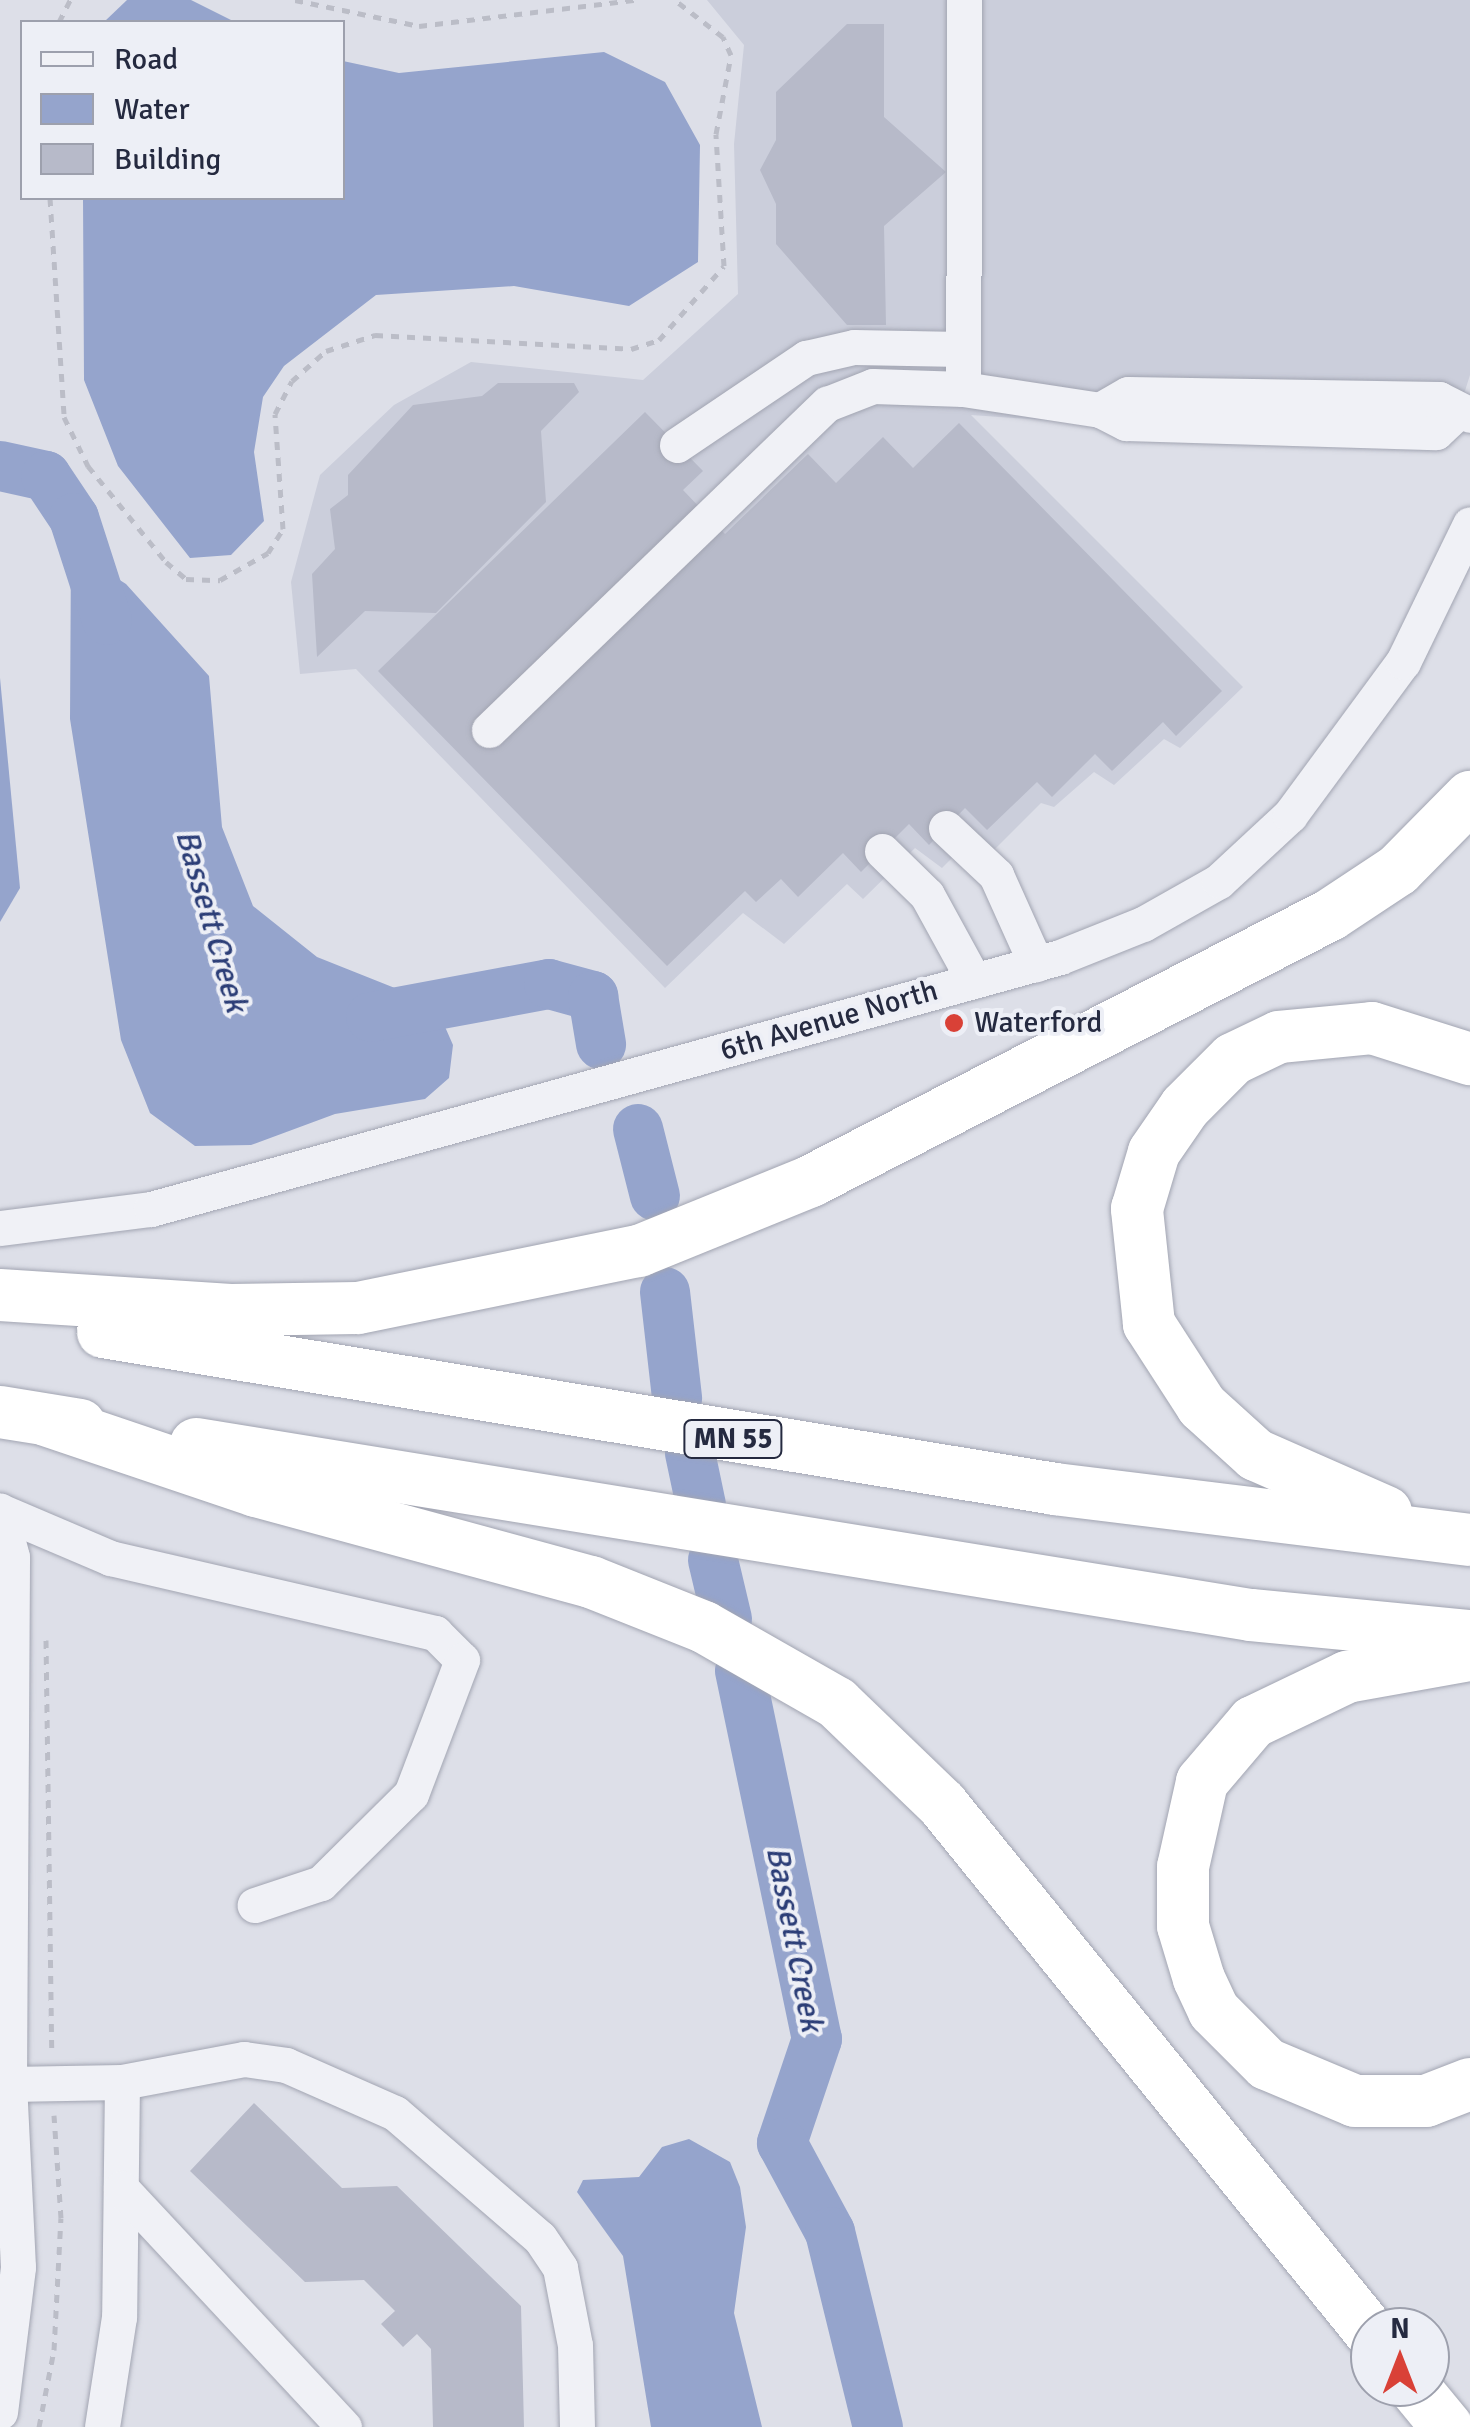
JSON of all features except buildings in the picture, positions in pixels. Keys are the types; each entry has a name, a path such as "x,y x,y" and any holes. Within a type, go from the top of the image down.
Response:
{"highway":[{"path":"0,1295 231,1310 358,1308 639,1252 812,1181 1330,915 1398,870 1470,797"},
{"path":"1470,1060 1372,1028 1299,1031 1243,1054 1200,1090 1154,1152 1134,1248 1148,1324 1219,1424 1313,1485 1470,1532"},
{"name":"MN 55","path":"0,1316 1036,1486 1470,1540"},
{"path":"23,1416 1251,1615 1470,1636"},
{"path":"23,1416 256,1491 591,1582 704,1627 837,1703 942,1804 1350,2307"},
{"path":"1470,1655 1330,1683 1231,1740 1194,1802 1182,1926 1214,2011 1296,2081 1324,2095 1395,2104 1470,2084"},
{"path":"1430,2407 1447,2427"}],"street":[{"path":"964,0 964,389"},
{"path":"678,445 806,358 854,347 962,349"},
{"path":"489,730 827,404 873,386 964,389 1100,410 1126,424 1436,432 1463,414"},
{"name":"6th Avenue North","path":"0,1228 151,1209 1036,964 1143,924 1218,881 1290,815 1403,662 1470,524"},
{"path":"946,828 996,875 1036,964"},
{"path":"882,851 927,895 974,981"},
{"path":"0,1511 110,1558 435,1633 462,1660 410,1794 322,1883 255,1905"},
{"path":"0,1511 12,1557 9,2084 5,2150 18,2267 0,2412"},
{"path":"9,2084 122,2082 244,2058 286,2064 395,2113 540,2238 560,2268 575,2345 576,2427"},
{"path":"102,2427 119,2318 122,2082"},
{"path":"121,2188 344,2427"}],"path":[{"path":"295,0 374,20 458,26 635,0"},
{"path":"50,200 64,418 88,466 166,562 186,579 220,580 268,553 283,529 275,414 292,381 326,351 375,335 631,348 659,340 724,266 716,134 730,55 723,37 675,0"},
{"path":"39,2427 54,2350 61,2218 52,2083 45,1628"}],"shaded area":[{"path":"707,0 1470,0 1470,375 1447,448 971,415 1243,687 1180,748 1164,739 1114,785 1094,772 1054,807 1041,803 994,850 975,835 942,868 915,848 863,899 847,884 784,944 743,913 665,988 356,669 300,674 291,582 320,475 394,405 471,362 643,380 738,294 734,144 744,45"}],"water":[{"path":"127,0 191,0 231,20 106,20"},
{"path":"604,52 665,82 700,145 698,262 629,306 514,286 376,295 284,366 263,397 254,452 264,521 231,555 190,558 118,466 84,380 83,200 345,200 345,61 399,73"},
{"path":"71,549 126,584 209,676 222,827 253,906 317,957 435,1004 453,1045 449,1078 425,1099 335,1114 251,1145 195,1146 150,1113 121,1040 70,719"},
{"path":"0,678 20,888 0,922"},
{"path":"689,2139 730,2162 740,2187 746,2227 734,2313 762,2427 651,2427 623,2256 577,2192 583,2180 639,2177 662,2147"}],"waterway":[{"name":"Bassett Creek","path":"0,466 46,476 74,518 107,620"},
{"path":"371,1017 549,984 593,996 601,1044"},
{"name":"Bassett Creek","path":"638,1129 655,1196"},
{"name":"Bassett Creek","path":"665,1292 677,1398"},
{"name":"Bassett Creek","path":"690,1453 701,1505"},
{"name":"Bassett Creek","path":"713,1560 727,1619"},
{"name":"Bassett Creek","path":"740,1671 817,2039 782,2143 830,2232 878,2427"}],"place":[{"name":"Waterford","path":"954,1023"}]}
